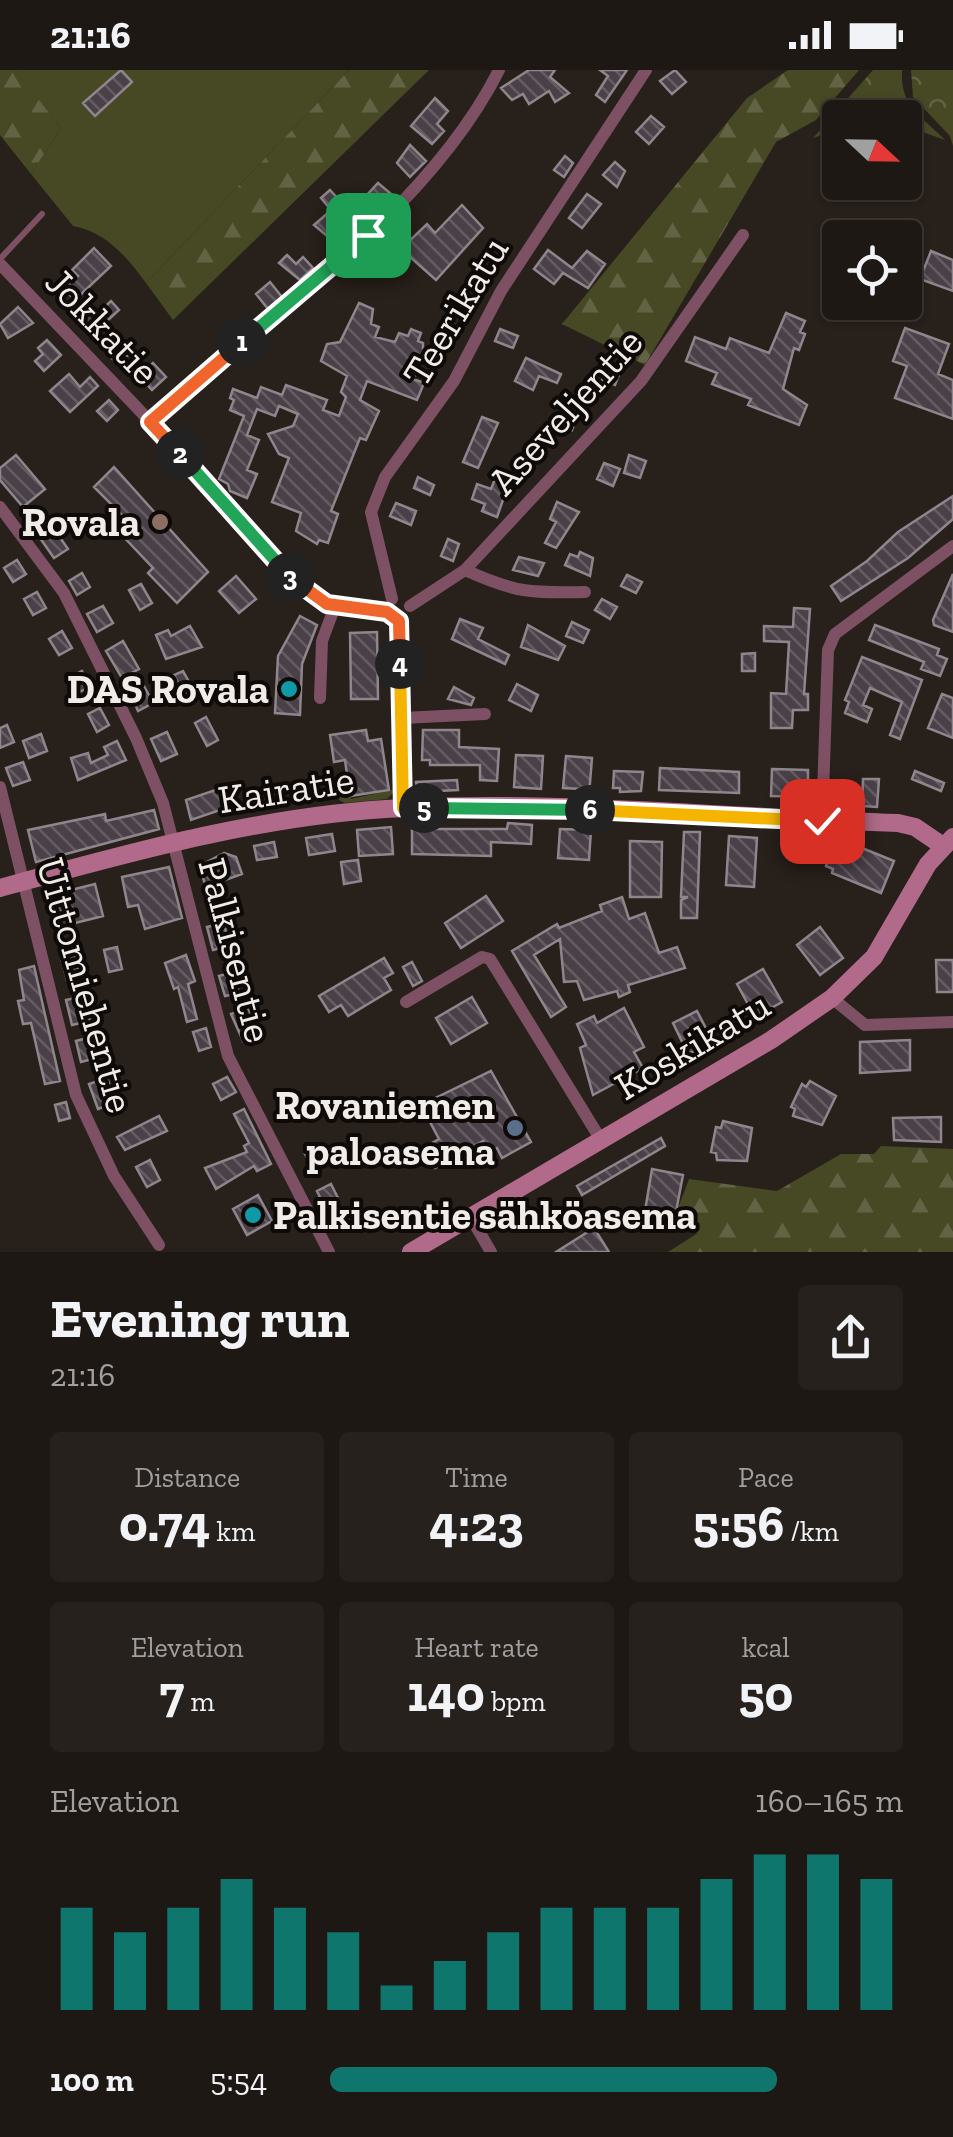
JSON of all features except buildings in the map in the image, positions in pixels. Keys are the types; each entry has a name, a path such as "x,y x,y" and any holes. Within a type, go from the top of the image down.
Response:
{"main road":[{"name":"Kairatie","path":"0,888 245,826 403,808 521,806 906,824 948,842"},
{"name":"Koskikatu","path":"411,1252 832,998 881,948 922,874 948,842"}],"street":[{"path":"150,422 368,235 452,146 499,70"},
{"name":"Teerikatu","path":"390,605 372,512 385,477 454,381 501,291 646,70"},
{"name":"Aseveljentie","path":"410,606 465,570 659,360 743,235"},
{"name":"Jokkatie","path":"0,262 294,581 335,606"},
{"name":"Palkisentie","path":"0,507 64,593 96,653 156,786 228,1056 329,1252"},
{"path":"822,821 828,650 835,634 953,546"},
{"path":"465,570 510,590 554,596 585,592"},
{"path":"320,698 322,642 335,606 390,605 403,598 410,606 408,616 399,621"},
{"path":"390,605 399,621 403,808"},
{"path":"402,718 485,714"},
{"name":"Uittomiehentie","path":"0,787 76,1095 114,1176 159,1245"},
{"path":"406,1002 482,957 490,959 601,1140"},
{"path":"832,998 865,1025 953,1022"},
{"path":"470,1216 492,1252"}],"lane":[{"path":"0,262 42,214"}],"green space":[{"path":"0,70 23,70 21,77 61,128 31,174 0,135"},
{"path":"23,70 349,70 146,283 106,240 73,226 31,174 61,128 20,77"},
{"path":"349,70 429,70 173,320 146,283"},
{"path":"788,70 859,70 833,100 822,100 822,113 816,120 776,142 645,365 562,324 747,98"},
{"path":"873,70 902,70 908,100 847,100"},
{"path":"911,70 953,70 953,146 950,136 922,106 922,100 913,97"},
{"path":"922,118 945,140 922,132"},
{"path":"336,784 343,784 351,799 397,789 387,799 345,803 339,800"},
{"path":"881,1146 953,1149 953,1252 668,1252 698,1233 672,1224 689,1179 777,1191 841,1154 874,1154"}],"place":[{"name":"Rovala","path":"160,522"},
{"name":"DAS Rovala","path":"289,689"},
{"name":"Rovaniemen paloasema","path":"515,1128"},
{"name":"Palkisentie sähköasema","path":"253,1215"}],"route":[{"path":"368,235 150,422 307,593 350,610 387,612 399,621 403,808 521,806 822,821"}]}
